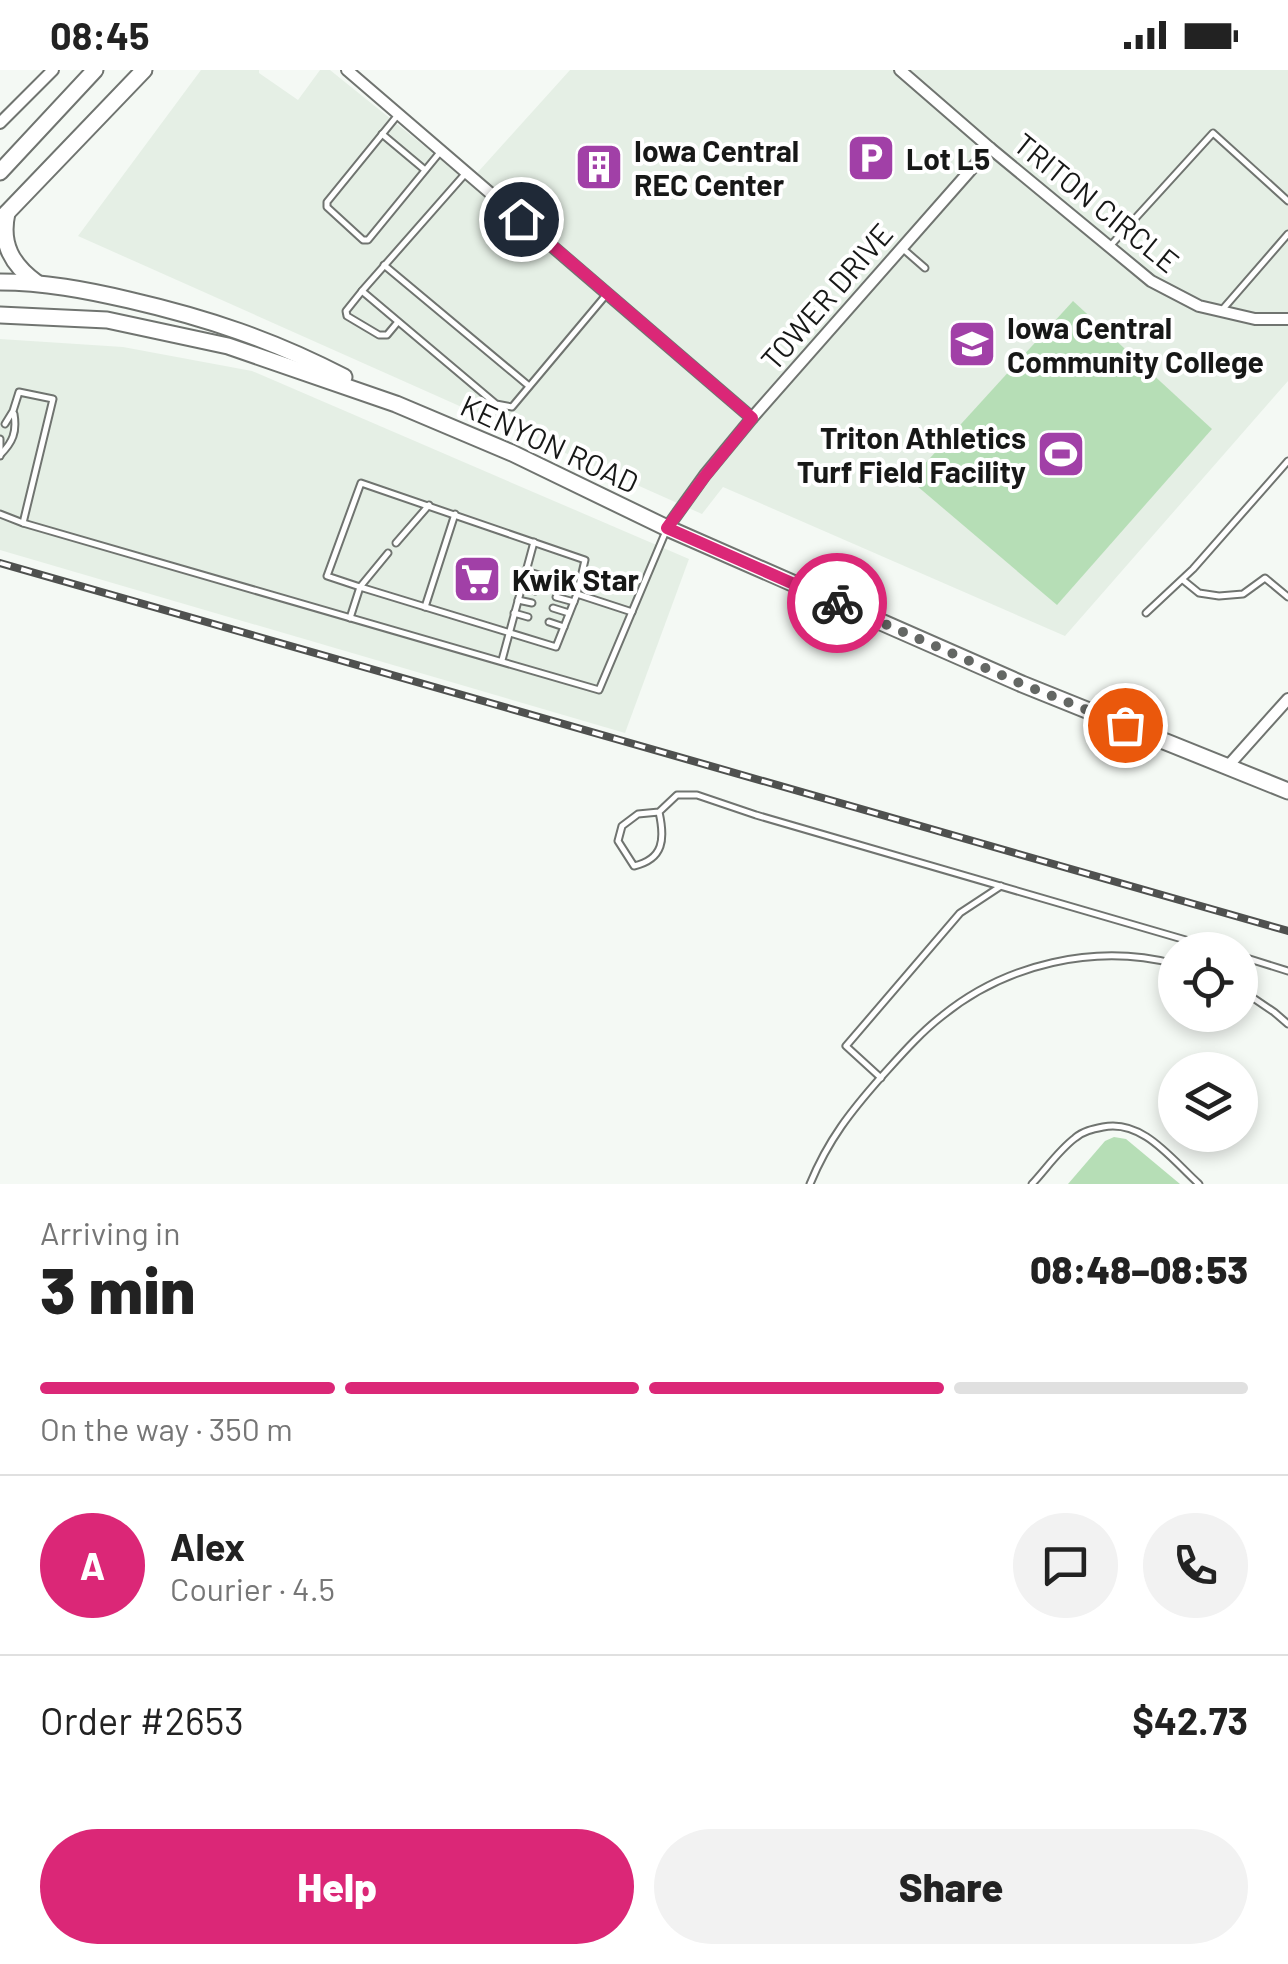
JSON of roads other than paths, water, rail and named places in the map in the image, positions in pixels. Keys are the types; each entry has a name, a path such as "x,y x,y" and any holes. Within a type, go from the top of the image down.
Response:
{"main road":[{"path":"0,172 95,70"},
{"path":"36,283 8,255 4,216 144,70"},
{"name":"KENYON ROAD","path":"0,282 36,283 168,309 235,328 294,351 396,404"},
{"name":"KENYON ROAD","path":"0,315 107,320 228,346 396,404 1022,684 1288,792"}],"street":[{"path":"0,123 52,70"},
{"path":"347,70 752,418"},
{"name":"TRITON CIRCLE","path":"900,70 1151,282 1220,312 1288,320"},
{"name":"TOWER DRIVE","path":"667,528 752,418 990,148"},
{"path":"1228,766 1288,699"}],"lane":[{"path":"398,114 326,202 362,240 368,240 441,150"},
{"path":"1109,248 1213,133 1288,201"},
{"path":"382,134 425,170"},
{"path":"398,322 386,336 379,335 347,316 346,311 466,172"},
{"path":"1220,312 1288,234"},
{"path":"902,248 925,268"},
{"path":"384,265 529,386"},
{"path":"362,291 496,404 512,407 608,293"},
{"path":"5,424 20,392 53,399 22,523"},
{"path":"0,456 11,444 16,427 13,412"},
{"path":"0,439 0,456"},
{"path":"1146,613 1288,462"},
{"path":"361,484 455,514 584,560 578,590 556,647 327,576 361,484"},
{"path":"396,544 428,505"},
{"path":"0,514 599,690 667,528"},
{"path":"425,607 455,514"},
{"path":"502,661 534,542"},
{"path":"350,618 360,587 388,553"},
{"path":"526,571 539,575"},
{"path":"1182,579 1199,593 1219,596 1243,594 1265,578 1288,597"},
{"path":"560,581 632,612"},
{"path":"522,587 535,591"},
{"path":"556,597 574,602"},
{"path":"518,600 532,603"},
{"path":"553,608 570,613"},
{"path":"514,613 528,616"},
{"path":"549,622 564,627"},
{"path":"659,812 663,831 659,852 648,862 634,866 618,842 622,826 638,814 659,812 677,795 696,795 1158,932"},
{"path":"881,1078 846,1046 960,913 1001,886"},
{"path":"810,1184 837,1130 944,1014 996,982 1050,962 1105,956 1158,962"},
{"path":"1258,962 1288,971"},
{"path":"1258,1002 1288,1024"},
{"path":"1032,1184 1073,1139 1087,1130 1127,1126 1144,1134 1199,1184"}],"railway":[{"path":"0,563 1288,931"}],"place":[{"name":"Lot L5","path":"871,158"},
{"name":"Iowa Central REC Center","path":"599,167"},
{"name":"Iowa Central Community College","path":"972,344"},
{"name":"Triton Athletics Turf Field Facility","path":"1061,454"},
{"name":"Kwik Star","path":"477,579"}]}
